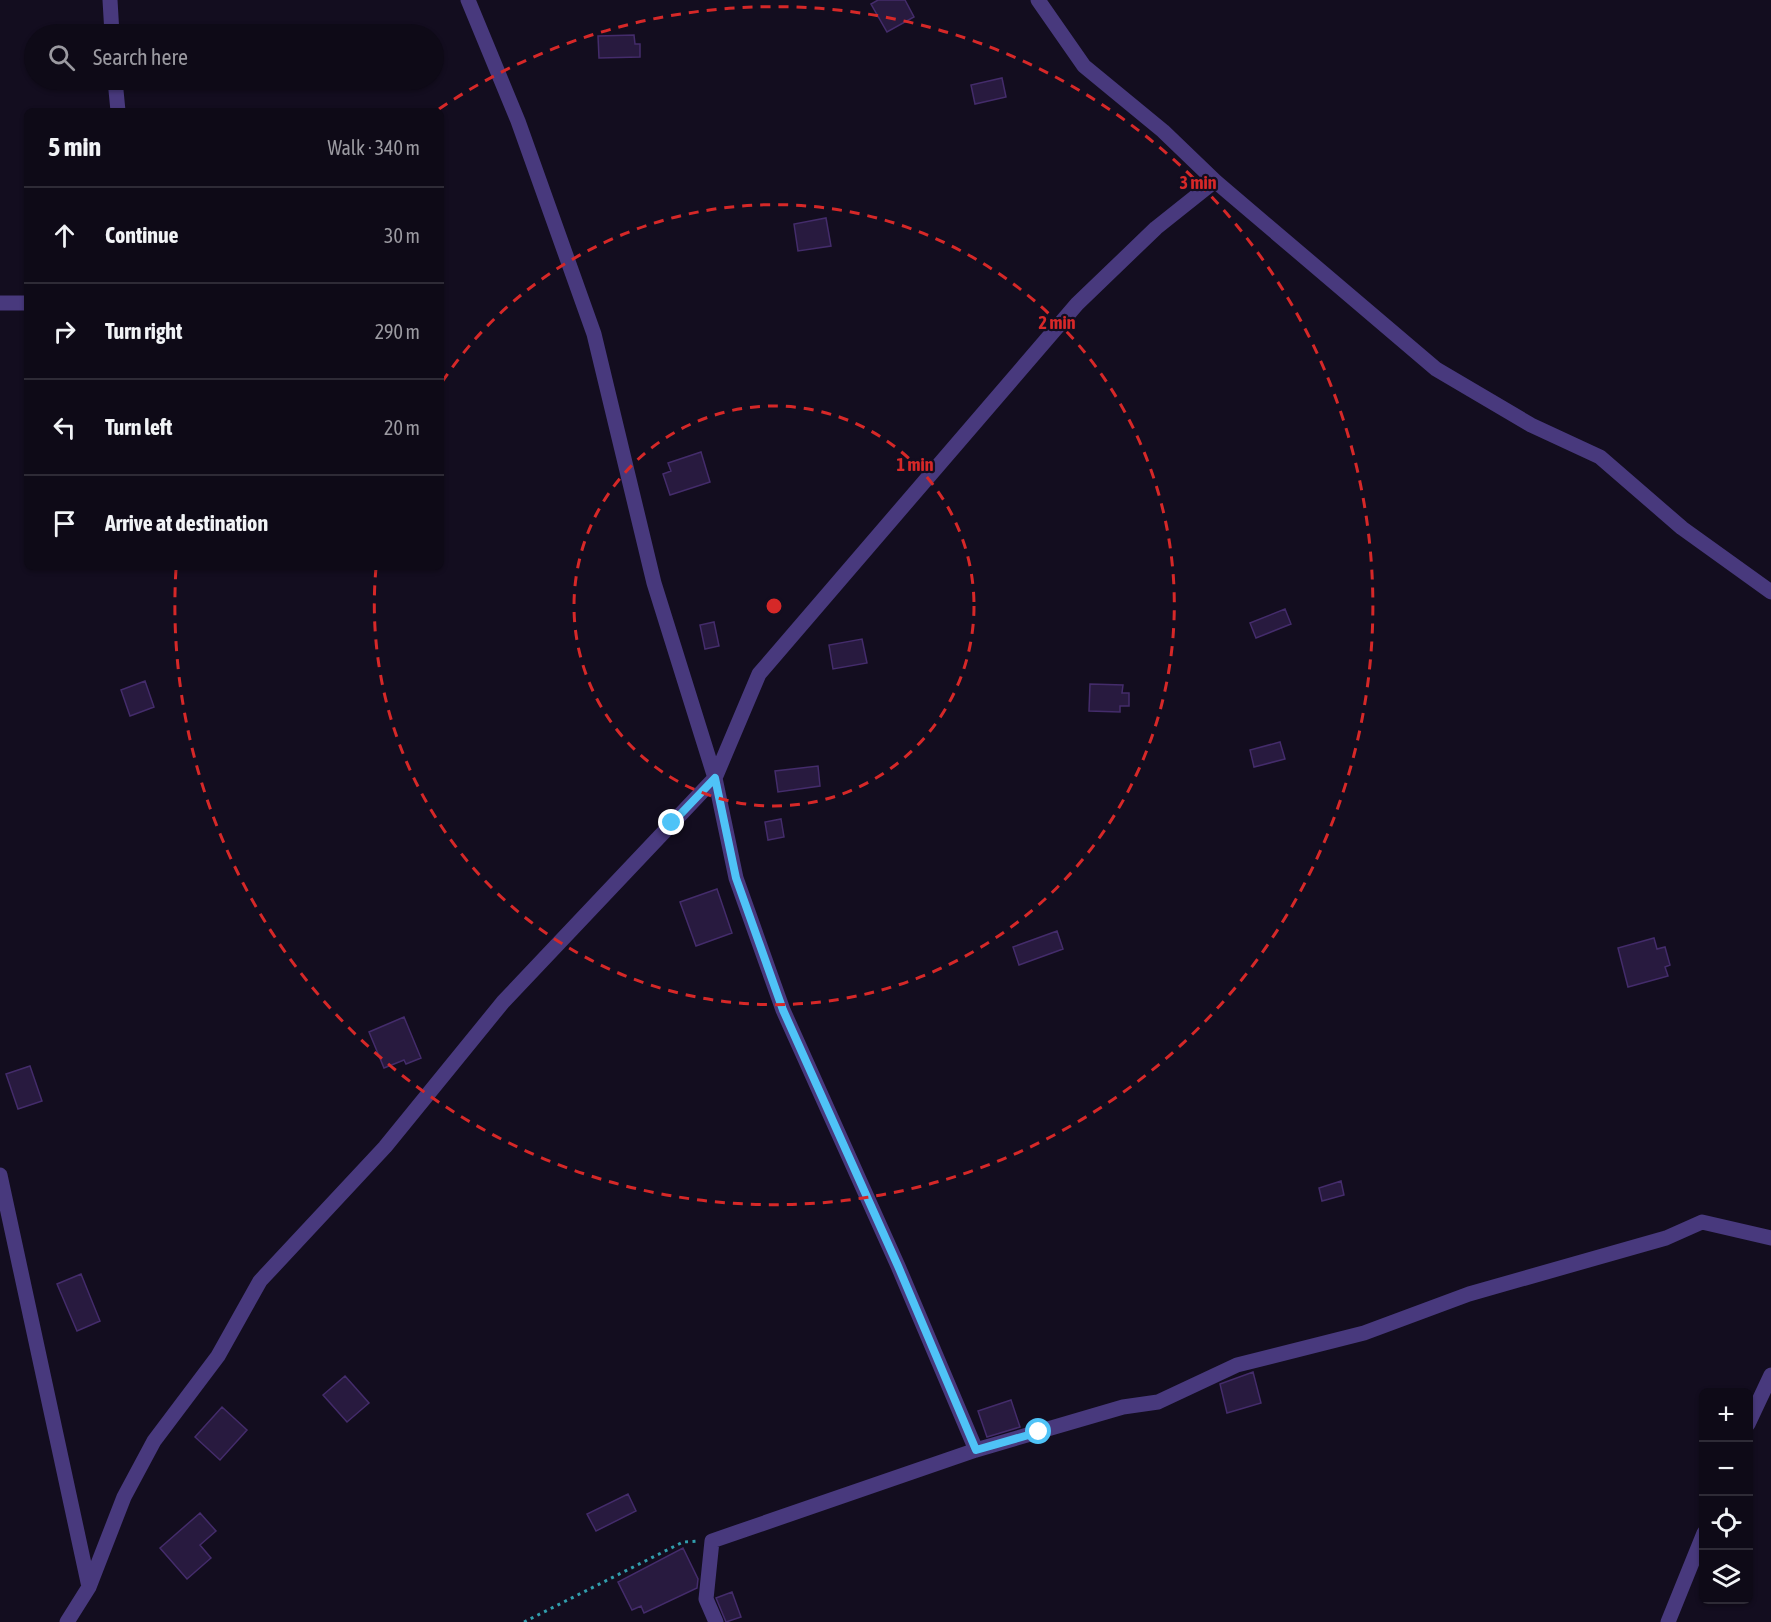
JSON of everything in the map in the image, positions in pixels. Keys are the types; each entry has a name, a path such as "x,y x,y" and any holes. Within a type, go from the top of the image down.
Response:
{"street":[{"path":"110,0 111,24"},
{"path":"468,0 518,121 594,334 654,583 715,778 736,878 783,1010 898,1266 976,1450"},
{"path":"1038,0 1084,66 1163,131 1215,181 1436,369 1531,425 1600,457 1682,528 1771,592"},
{"path":"116,90 118,108"},
{"path":"67,1622 89,1587 135,1474 154,1441 218,1356 260,1281 385,1147 503,1002 715,778 759,674 1077,304 1156,228 1215,181"},
{"path":"0,303 24,303"},
{"path":"0,1175 89,1587"},
{"path":"716,1622 706,1599 712,1541 976,1450 1123,1407 1158,1402 1237,1365 1364,1333 1469,1294 1665,1238 1702,1222 1771,1238"},
{"path":"1753,1415 1771,1375"},
{"path":"1668,1622 1699,1545"}],"path":[{"path":"524,1622 683,1542 712,1541"}],"building":[{"path":"878,0 905,0 914,17 887,32 871,4"},
{"path":"634,35 635,44 640,44 640,57 599,58 598,36"},
{"path":"1002,78 1006,97 975,104 971,85"},
{"path":"826,218 831,246 798,251 794,224"},
{"path":"701,452 710,482 670,495 663,474 671,471 668,463"},
{"path":"1285,609 1291,624 1256,638 1250,623"},
{"path":"714,622 719,646 705,649 700,625"},
{"path":"862,639 867,663 833,669 829,645"},
{"path":"145,681 154,707 130,716 121,690"},
{"path":"1090,684 1123,685 1122,693 1129,693 1129,706 1120,706 1120,712 1089,711"},
{"path":"1280,742 1285,759 1254,767 1250,750"},
{"path":"818,766 820,786 778,792 775,771"},
{"path":"781,819 784,837 768,840 765,822"},
{"path":"717,889 732,933 696,946 680,902"},
{"path":"1057,931 1063,949 1019,965 1013,947"},
{"path":"1654,938 1657,949 1665,947 1670,965 1665,967 1668,976 1628,987 1618,948"},
{"path":"404,1017 421,1058 406,1064 404,1060 384,1068 369,1032"},
{"path":"30,1066 42,1101 18,1109 6,1074"},
{"path":"1341,1181 1344,1195 1322,1201 1319,1188"},
{"path":"81,1274 100,1321 77,1331 57,1284"},
{"path":"1253,1372 1261,1403 1227,1413 1220,1384"},
{"path":"345,1376 369,1403 347,1422 323,1395"},
{"path":"1011,1400 1020,1427 987,1437 978,1411"},
{"path":"222,1407 247,1430 220,1460 195,1437"},
{"path":"628,1494 636,1511 596,1531 587,1514"},
{"path":"200,1513 216,1531 200,1545 211,1558 187,1579 160,1548"},
{"path":"683,1548 698,1579 697,1588 644,1613 641,1606 632,1610 618,1582"},
{"path":"732,1592 741,1617 726,1622 716,1598"}],"route":[{"path":"672,823 715,778 736,878 783,1010 898,1266 976,1450 1039,1432"}]}
